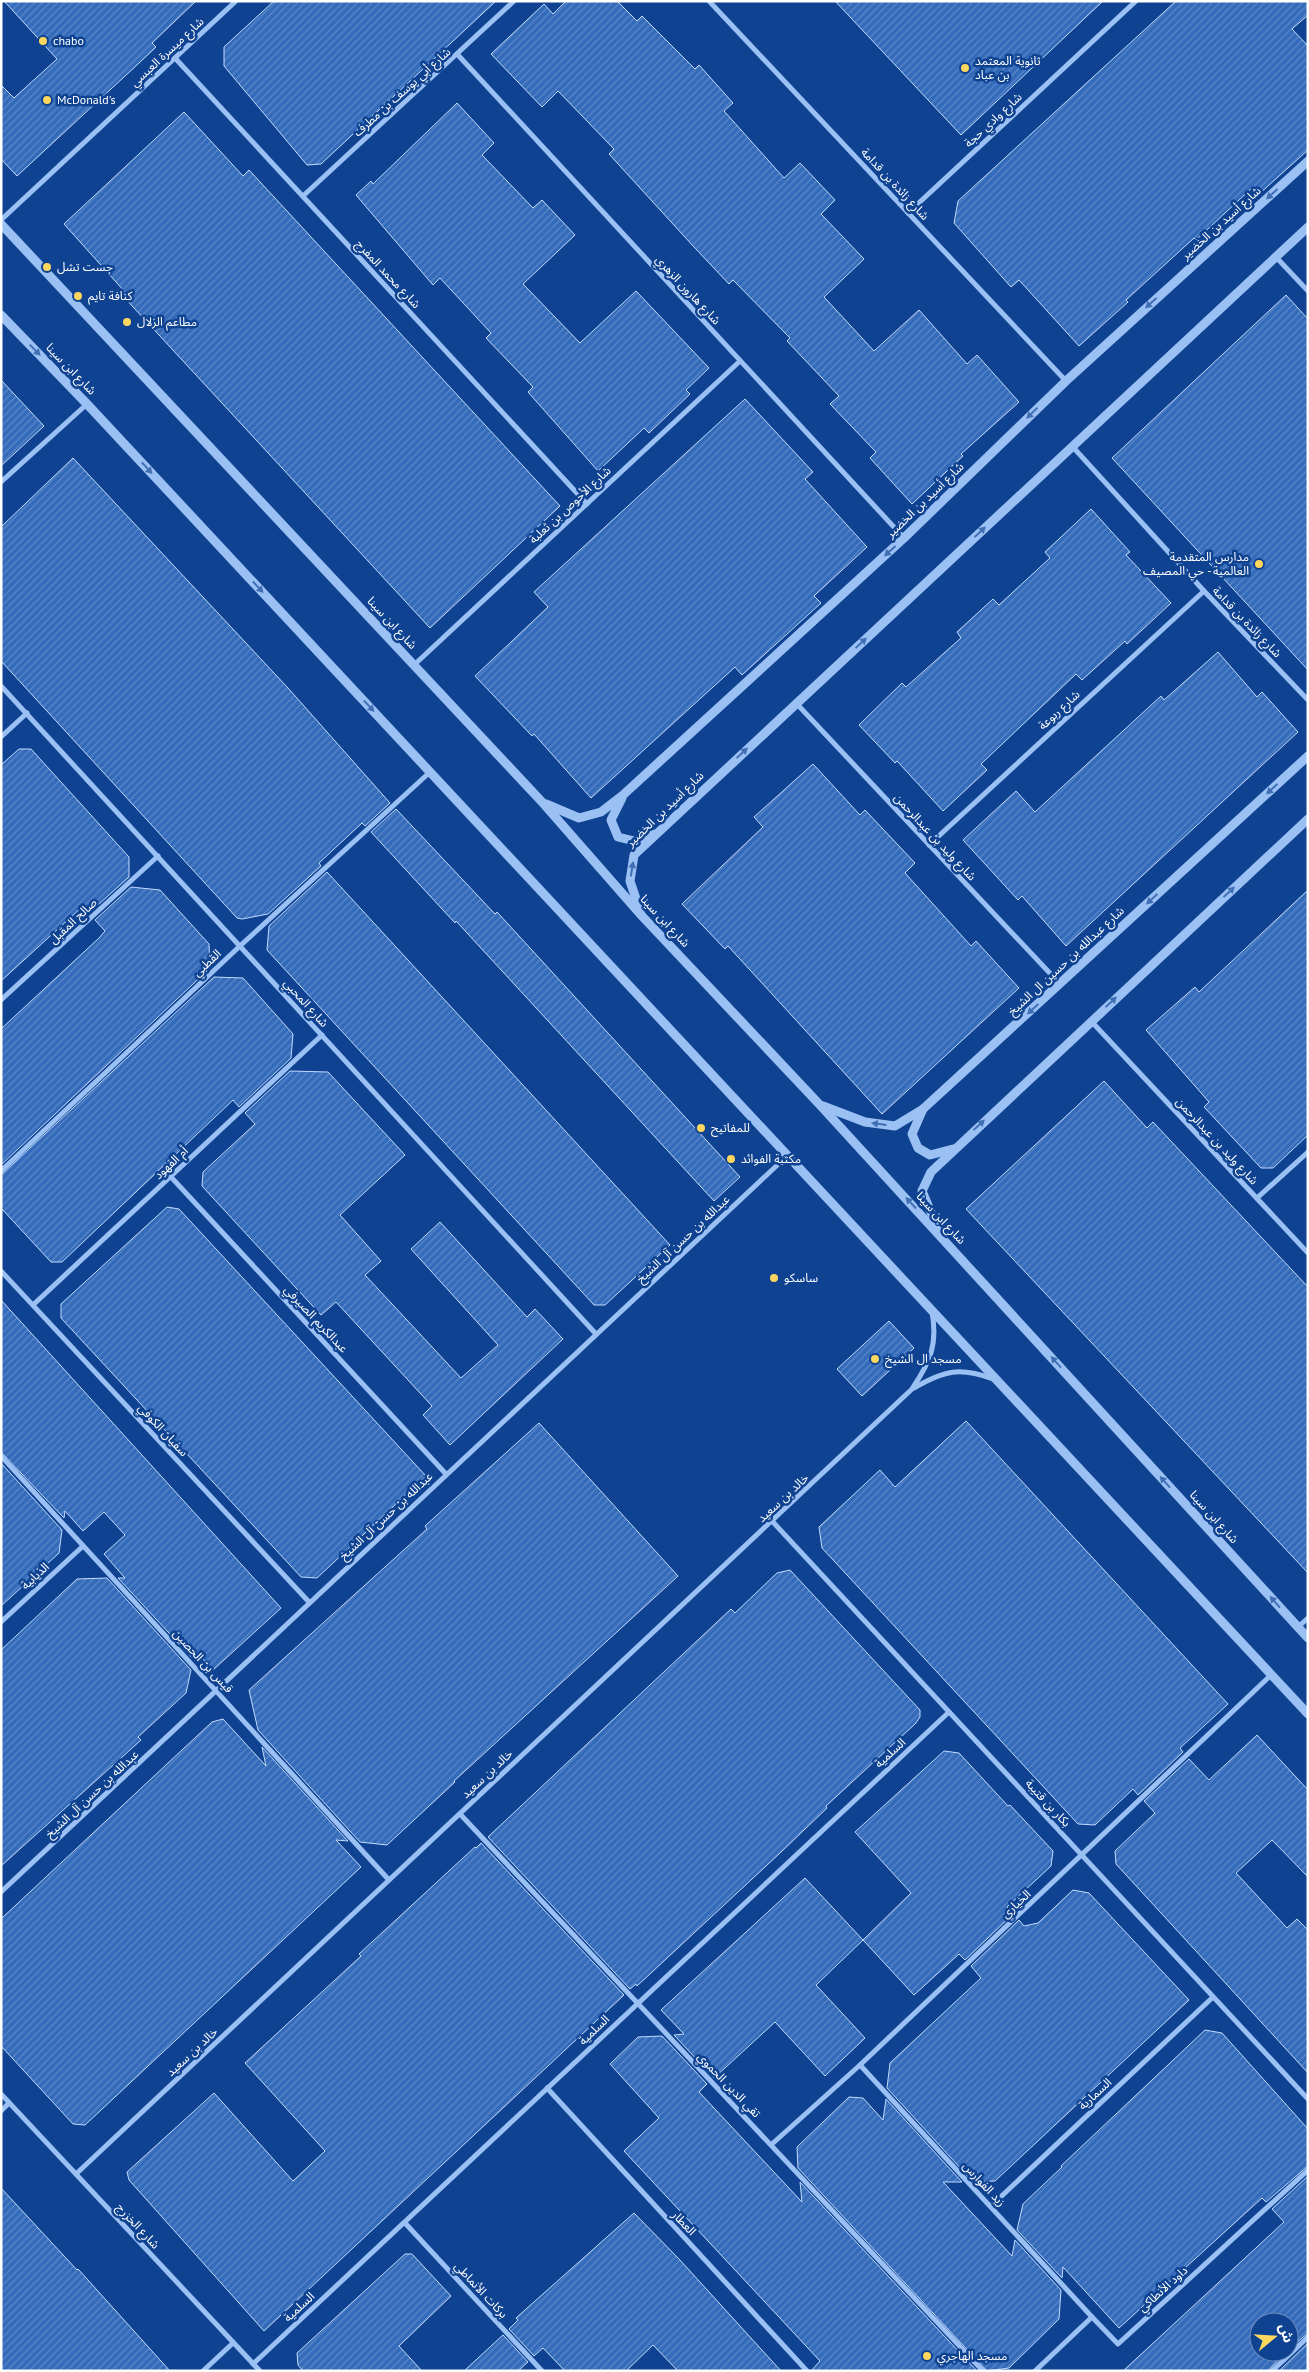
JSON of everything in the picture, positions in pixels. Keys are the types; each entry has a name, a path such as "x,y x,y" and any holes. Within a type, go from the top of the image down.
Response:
{"street":[{"name":"شارع ميسرة العبسي","path":"1,220 236,1"},
{"name":"شارع أبي يوسف بن مطرف","path":"303,196 458,55 514,1"},
{"name":"شارع زائدة بن قدامة","path":"709,1 1066,381"},
{"name":"شارع وادي حجة","path":"908,213 1136,1"},
{"name":"شارع هارون الزهري","path":"458,55 904,538"},
{"name":"شارع محمد المفرج","path":"175,58 587,504"},
{"name":"شارع أسيد بن الخضير","path":"543,803 579,818 601,812 623,795 904,538 1066,381 1308,161"},
{"name":"شارع ابن سينا","path":"1,224 543,803 642,916 820,1105 1308,1638"},
{"name":"شارع أسيد بن الخضير","path":"642,916 630,881 634,855 1308,227"},
{"path":"1275,256 1308,291"},
{"name":"شارع ابن سينا","path":"1,315 87,404 1308,1714"},
{"name":"شارع الأحوص بن ثعلبة","path":"414,665 740,361"},
{"path":"1,482 87,404"},
{"name":"شارع زائدة بن قدامة","path":"1072,446 1204,591 1308,700"},
{"name":"شارع ربوعة","path":"929,844 1204,591"},
{"name":"شارع المحبي","path":"1,686 241,945 322,1036 596,1334"},
{"name":"شارع وليد بن عبدالرحمن","path":"796,704 1060,984"},
{"path":"1,737 27,713"},
{"name":"شارع عبدالله بن حسين ال الشيخ","path":"820,1105 865,1122 895,1126 923,1109 1308,756"},
{"name":"القطبي","path":"1,1171 241,945 430,772"},
{"path":"623,795 611,820 618,837 634,841 657,833"},
{"path":"940,1236 922,1192 931,1172 954,1148 1308,819"},
{"name":"صالح المقبل","path":"1,1000 158,856"},
{"name":"شارع وليد بن عبدالرحمن","path":"1091,1021 1308,1253"},
{"name":"أم الفهود","path":"33,1305 322,1036"},
{"path":"923,1109 912,1134 918,1148 930,1155 954,1148"},
{"path":"1257,1198 1308,1152"},
{"name":"عبدالله بن حسن آل الشيخ","path":"1,1892 787,1156"},
{"name":"عبدالكريم الصيرفي","path":"171,1177 446,1474"},
{"name":"سفيان الكوفي","path":"1,1272 309,1602"},
{"name":"خالد بن سعيد","path":"912,1389 924,1371 933,1350 936,1334 932,1312"},
{"name":"خالد بن سعيد","path":"76,2174 912,1389 934,1376 952,1371 972,1371 996,1380"},
{"name":"قيس بن الحصين","path":"1,1456 389,1880"},
{"name":"بكار بن قتيبة","path":"772,1521 1308,2099"},
{"name":"الذيابية","path":"1,1622 83,1546"},
{"path":"1298,1627 1308,1618"},
{"name":"الخياري","path":"772,2144 860,2065 1271,1676"},
{"name":"السلمية","path":"253,2364 949,1712"},
{"name":"تقي الدين الحموي","path":"460,1814 772,2144 983,2371"},
{"name":"السمارية","path":"991,2206 1212,1997"},
{"name":"زيد الفوارس","path":"860,2065 1092,2317"},
{"name":"العطار","path":"547,2088 807,2371"},
{"name":"شارع الخزرج","path":"1,2094 260,2371"},
{"path":"1,2111 9,2103"},
{"name":"داود الأنطاكي","path":"1092,2317 1118,2344 1308,2170"},
{"name":"بركات الأنماطي","path":"405,2223 542,2371"},
{"path":"1035,2371 1092,2317"},
{"path":"1272,2371 1308,2337"},
{"path":"203,2371 233,2343"}],"building":[{"path":"4,1 196,1 152,43 156,47 17,176 1,159 1,85 14,98 57,59"},
{"path":"274,1 496,1 321,164 307,165 224,66 224,47"},
{"path":"566,1 617,1 637,21 642,16 695,69 699,65 733,103 724,111 784,178 800,163 835,200 821,214 864,259 824,297 874,351 919,310 967,364 977,355 1019,402 961,454 963,456 912,504 870,458 876,452 830,404 839,396 787,341 790,338 733,280 729,284 609,154 614,149 558,91 542,107 491,54 544,4 553,14"},
{"name":"ثانوية المعتمد بن عباد","path":"835,1 1103,1 961,135"},
{"path":"1176,1 1308,1 1308,15 1292,29 1308,46 1308,150 1259,194 1253,187 1196,240 1194,238 1126,300 1128,302 1079,346 1019,280 1011,287 954,223 958,201"},
{"path":"457,103 494,143 482,155 533,208 542,200 575,235 523,284 580,343 636,291 709,368 686,390 690,394 649,433 644,428 598,471 528,392 533,387 486,338 491,333 440,278 433,285 356,195 371,181 373,184"},
{"path":"184,112 243,176 249,170 560,506 430,628 122,295 125,292 64,224"},
{"name":"مدارس المتقدمة العالمية - حي المصيف","path":"1286,295 1308,319 1308,670 1112,458"},
{"path":"1,380 44,426 1,466"},
{"path":"745,399 813,472 805,479 867,547 814,596 821,603 742,675 735,667 591,798 534,734 532,736 475,676 548,607 534,592"},
{"path":"73,458 288,688 390,803 365,826 362,823 319,863 321,866 268,914 242,919 237,918 1,661 1,527"},
{"path":"1091,509 1130,552 1126,555 1171,603 1127,644 1125,641 1082,680 1076,674 981,764 987,770 943,811 897,761 895,763 859,725 902,683 906,687 961,638 957,632 993,599 999,605 1050,558 1045,552"},
{"path":"1218,652 1257,697 1262,692 1298,732 1066,946 1022,896 1018,900 963,840 1016,791 1035,812 1161,696 1164,700"},
{"path":"19,749 31,749 129,857 129,877 89,913 83,906 1,981 1,765"},
{"path":"813,764 860,815 865,810 915,863 905,873 971,946 976,941 1019,988 882,1114 728,946 725,949 682,904 763,827 754,817"},
{"path":"396,809 495,914 497,912 740,1177 714,1201 456,921 455,923 371,832"},
{"path":"327,872 670,1245 605,1305 594,1305 267,950 269,926"},
{"path":"131,887 160,890 209,944 210,968 1,1165 1,1029 99,938 105,931 95,920"},
{"path":"1308,890 1308,1135 1273,1168 1261,1168 1204,1107 1209,1102 1146,1030 1195,987 1199,992"},
{"path":"214,977 243,978 293,1034 291,1058 239,1107 233,1100 62,1262 51,1262 1,1208 1,1175"},
{"path":"290,1071 328,1072 405,1155 340,1215 381,1261 365,1275 461,1378 498,1345 411,1249 440,1222 527,1317 535,1309 563,1339 450,1445 423,1415 432,1406 336,1302 321,1315 202,1186 203,1172 255,1124 245,1113"},
{"path":"1104,1081 1147,1128 1153,1122 1308,1287 1308,1573 966,1209"},
{"path":"167,1207 179,1209 426,1476 317,1578 301,1577 61,1318 61,1304"},
{"path":"1,1300 281,1608 213,1670 196,1652 194,1660 118,1578 125,1578 104,1554 125,1535 104,1512 83,1531 65,1511 64,1518 1,1452"},
{"name":"مسجد ال الشيخ","path":"889,1321 914,1348 862,1396 837,1369"},
{"path":"966,1421 1228,1704 1180,1748 1183,1752 1138,1795 1133,1789 1095,1825 1078,1824 822,1548 819,1527 880,1470 895,1487"},
{"path":"539,1423 678,1576 454,1781 387,1845 360,1842 258,1730 249,1690 427,1529 425,1526"},
{"path":"1,1463 62,1530 59,1553 1,1606"},
{"path":"790,1570 920,1710 920,1717 915,1724 826,1806 827,1808 780,1853 637,1986 636,1984 630,1989 488,1837 731,1609 735,1613 777,1573"},
{"path":"107,1578 191,1670 186,1693 138,1737 141,1740 1,1866 1,1650 77,1579"},
{"path":"223,1719 266,1766 262,1747 348,1841 336,1840 361,1867 85,2125 73,2124 1,2046 1,1919 212,1722"},
{"path":"1257,1735 1308,1790 1308,1877 1272,1840 1236,1873 1287,1928 1297,1919 1308,1930 1308,2073 1116,1864 1115,1851 1155,1813 1144,1801 1189,1759 1209,1780"},
{"path":"944,1751 959,1753 1053,1851 1051,1866 1007,1907 1013,1914 965,1960 959,1954 914,1995 863,1940 911,1893 855,1832"},
{"path":"481,1843 624,1995 264,2331 129,2180 127,2172 214,2093 293,2181 325,2151 245,2063 361,1956 359,1954"},
{"path":"805,1878 863,1940 816,1985 865,2038 825,2076 775,2022 714,2078 674,2035 684,2034 661,2010"},
{"path":"1073,1890 1089,1893 1189,2000 995,2181 973,2182 887,2088 890,2063 981,1978 971,1966 1019,1920 1024,1926 1038,1923"},
{"path":"1205,2030 1222,2033 1308,2129 1308,2166 1266,2202 1262,2198 1119,2328 1063,2267 1062,2278 1017,2230 1023,2204"},
{"path":"662,2036 707,2084 699,2092 802,2202 800,2182 977,2371 811,2371 820,2361 624,2151 659,2118 610,2064 638,2037"},
{"path":"849,2097 863,2098 883,2120 886,2099 962,2182 943,2182 1012,2256 1015,2240 1061,2290 1059,2319 1009,2368 987,2371 798,2168 797,2147"},
{"path":"1308,2176 1308,2333 1299,2341 1299,2312 1249,2312 1249,2362 1277,2362 1268,2371 1123,2371 1284,2222 1272,2209"},
{"path":"1,2188 78,2269 170,2371 1,2371"},
{"path":"634,2213 679,2259 781,2371 678,2371 653,2345 626,2371 565,2371 543,2348 534,2356 509,2329 518,2320 516,2318"},
{"path":"405,2254 412,2254 451,2296 399,2346 422,2371 303,2371 298,2365 297,2353"},
{"path":"503,2335 528,2362 518,2371 464,2371"},
{"path":"1308,2343 1308,2371 1279,2371 1288,2362 1299,2362 1299,2352"}],"place":[{"name":"chabo","path":"43,41"},
{"name":"ثانوية المعتمد بن عباد","path":"965,68"},
{"name":"McDonald's","path":"47,100"},
{"name":"جست تشل","path":"47,267"},
{"name":"كنافة تايم","path":"78,296"},
{"name":"مطاعم الزلال","path":"127,322"},
{"name":"مدارس المتقدمة العالمية - حي المصيف","path":"1259,564"},
{"name":"للمفاتيح","path":"701,1128"},
{"name":"مكتبة الفوائد","path":"731,1159"},
{"name":"ساسكو","path":"774,1278"},
{"name":"مسجد ال الشيخ","path":"875,1359"},
{"name":"مسجد الهاجري","path":"927,2356"}]}
